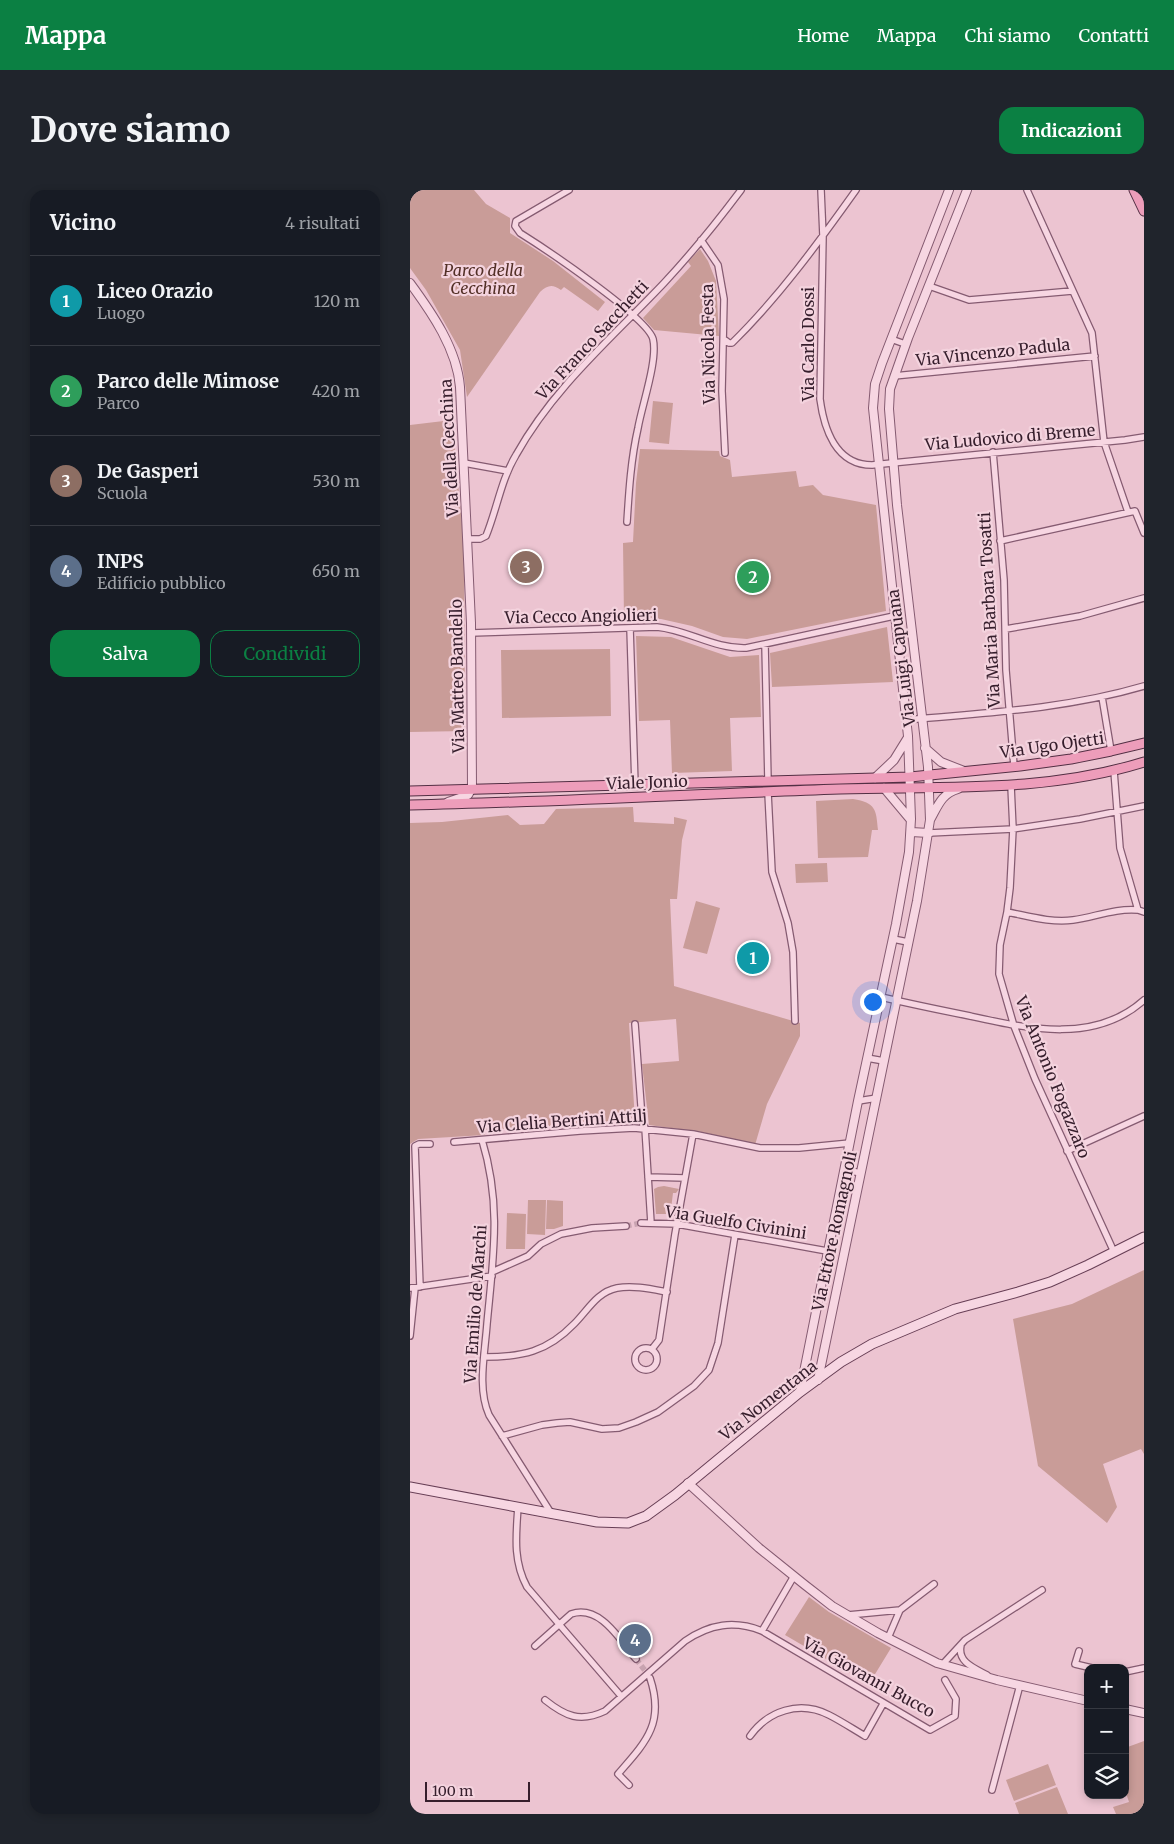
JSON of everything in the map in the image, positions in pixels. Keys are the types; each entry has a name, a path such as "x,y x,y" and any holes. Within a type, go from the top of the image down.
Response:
{"main road":[{"path":"1134,190 1144,211"},
{"name":"Via Ugo Ojetti","path":"929,774 1014,766 1111,751 1144,743"},
{"path":"965,787 1011,786 1065,780 1114,771 1144,762"},
{"name":"Viale Jonio","path":"410,791 875,778 929,774"},
{"name":"Viale Jonio","path":"410,805 884,788 965,787"},
{"name":"Via Nomentana","path":"410,1487 608,1523 632,1523 656,1510 800,1392 851,1356 900,1331 961,1307 1038,1286 1144,1237"}],"street":[{"path":"569,190 516,221 515,226 520,234 580,273 633,315 651,333 654,352 633,453 627,522"},
{"name":"Via Franco Sacchetti","path":"468,539 480,540 486,536 516,453 559,391 666,281 741,190"},
{"name":"Via Carlo Dossi","path":"821,190 823,236 820,399 823,414 832,440 843,455 859,464 878,464"},
{"path":"724,340 732,343 749,325 823,236 856,190"},
{"name":"Via Luigi Capuana","path":"949,190 876,377 874,390 873,408 878,464 908,738 916,735 924,738 901,538 889,404 890,389 905,344 967,190"},
{"path":"1026,190 1092,333 1104,442 1128,512"},
{"name":"Via Nicola Festa","path":"701,240 718,265 724,299 722,391 725,453"},
{"name":"Via della Cecchina","path":"410,283 437,324 456,363 460,387 469,564"},
{"path":"929,286 961,298 976,300 1072,291"},
{"path":"891,339 905,344"},
{"name":"Via Vincenzo Padula","path":"894,376 1095,356"},
{"name":"Via Ludovico di Breme","path":"878,464 1144,437"},
{"name":"Via Maria Barbara Tosatti","path":"992,452 1006,629 1008,712 1014,766"},
{"path":"464,462 508,471"},
{"path":"1000,541 1135,511 1144,532"},
{"name":"Via Matteo Bandello","path":"469,564 472,788"},
{"path":"1006,629 1074,618 1144,598"},
{"name":"Via Cecco Angiolieri","path":"471,633 630,628 671,629 730,648 746,648 894,616"},
{"path":"630,628 636,785"},
{"path":"765,645 768,781"},
{"path":"906,720 1008,712 1060,705 1144,686"},
{"path":"1102,697 1111,751"},
{"path":"875,778 896,757 908,738"},
{"name":"Via Ettore Romagnoli","path":"800,1392 827,1251 908,862 911,819 908,738"},
{"name":"Via Ettore Romagnoli","path":"818,1380 919,891 929,832 929,774 924,738"},
{"path":"925,748 941,762 964,771"},
{"path":"1007,912 1051,920 1067,920 1115,910 1141,911 1120,848 1119,812 1114,771"},
{"path":"949,772 949,788"},
{"name":"Via Antonio Fogazzaro","path":"1011,786 1013,829 1007,912 1000,951 999,974 1014,1026 1067,1151 1114,1252"},
{"path":"496,802 497,793 510,787"},
{"path":"930,820 946,794 965,787"},
{"path":"436,804 466,796 470,794 472,788"},
{"path":"884,788 911,819"},
{"path":"768,793 772,872 788,923 793,952 794,1021"},
{"path":"911,832 1013,829 1119,812 1144,806"},
{"path":"893,939 908,942"},
{"path":"881,997 1014,1026 1059,1030 1090,1027 1108,1022 1123,1016 1144,1000"},
{"path":"635,1024 642,1119 645,1128 651,1222"},
{"path":"867,1058 884,1061"},
{"path":"858,1101 876,1098"},
{"path":"1067,1151 1144,1116"},
{"name":"Via Clelia Bertini Attilj","path":"454,1142 580,1131 645,1128 693,1134 760,1148 799,1148 850,1143"},
{"path":"652,1349 659,1340 693,1134"},
{"name":"Via Emilio de Marchi","path":"482,1140 491,1173 495,1230 484,1357 484,1404 489,1415 551,1513"},
{"path":"410,1336 415,1288 414,1146 430,1144"},
{"path":"844,1169 860,1173"},
{"path":"648,1177 685,1178"},
{"name":"Via Guelfo Civinini","path":"641,1223 677,1224 827,1251"},
{"path":"415,1288 492,1274 528,1256 541,1244 561,1234 592,1228 626,1226"},
{"path":"502,1436 542,1425 570,1422 602,1429 619,1428 658,1412 694,1386 709,1370 718,1343 735,1235"},
{"path":"484,1357 521,1355 531,1353 550,1344 574,1324 598,1297 610,1290 633,1287 667,1292"},
{"path":"805,1364 812,1368 820,1368"},
{"path":"688,1484 737,1528 824,1600 848,1616 888,1638 942,1665 1084,1699"},
{"path":"518,1507 516,1558 520,1572 531,1592 560,1623 621,1696"},
{"path":"762,1632 794,1576"},
{"path":"888,1638 900,1610 934,1584"},
{"path":"942,1665 963,1641 1042,1590"},
{"path":"848,1616 900,1610"},
{"path":"535,1646 572,1614 579,1612 595,1614 601,1618 636,1659"},
{"name":"Via Giovanni Bucco","path":"545,1700 566,1714 579,1718 605,1710 696,1633 712,1626 724,1624 740,1625 762,1632 930,1730 955,1716 956,1699 945,1680"},
{"path":"963,1641 960,1651 963,1660 994,1679"},
{"path":"1079,1651 1075,1664 1084,1666"},
{"path":"1129,1671 1144,1668"},
{"path":"629,1784 618,1774 641,1748 653,1726 656,1705 650,1678"},
{"path":"992,1790 1020,1685"},
{"path":"750,1736 764,1720 772,1715 782,1710 803,1708 828,1714 865,1736 883,1704"},
{"path":"1129,1710 1142,1713"}],"green space":[{"name":"Parco della Cecchina","path":"410,190 474,190 486,204 510,218 510,233 553,261 605,302 598,311 564,287 561,290 553,286 545,288 540,292 467,397 460,350 426,290 410,268"},
{"path":"700,249 708,261 716,281 719,336 654,330 643,318 691,266 688,262"},
{"path":"653,401 673,403 669,444 649,442"},
{"path":"452,420 464,545 465,731 410,732 410,425"},
{"path":"640,449 719,451 720,456 730,460 732,477 796,471 799,487 813,485 823,495 876,505 886,611 747,639 723,637 692,626 661,619 624,618 623,543 633,542"},
{"path":"887,627 893,682 772,687 770,653"},
{"path":"636,636 671,637 730,657 759,655 761,717 730,718 732,771 672,773 670,720 639,721"},
{"path":"610,649 611,716 502,718 501,650"},
{"path":"853,799 870,805 875,812 878,830 872,830 868,857 818,858 816,801"},
{"path":"633,807 634,822 674,824 674,817 687,820 682,840 677,899 670,899 674,986 800,1023 800,1036 767,1104 755,1145 701,1132 649,1125 642,1064 679,1061 676,1019 629,1023 635,1121 483,1130 485,1135 418,1139 410,1144 410,823 442,822 508,815 520,825 544,824 556,809"},
{"path":"827,863 828,882 796,883 795,864"},
{"path":"696,901 720,908 707,954 683,948"},
{"path":"664,1186 679,1189 676,1193 673,1193 671,1209 675,1209 675,1214 656,1214 654,1189"},
{"path":"528,1200 546,1200 545,1235 527,1234"},
{"path":"547,1200 563,1201 563,1226 546,1229"},
{"path":"507,1213 526,1214 525,1249 506,1249"},
{"path":"1144,1270 1144,1454 1141,1449 1103,1464 1117,1507 1107,1523 1038,1466 1013,1319 1072,1304"},
{"path":"809,1597 829,1612 891,1648 869,1684 785,1635"},
{"path":"1144,1741 1144,1814 1116,1814 1113,1807 1129,1802 1129,1747"},
{"path":"1048,1764 1056,1785 1014,1801 1006,1780"},
{"path":"1057,1787 1068,1814 1019,1814 1015,1803"}],"tunnel":[{"path":"626,1226 641,1223"},
{"path":"636,1659 650,1677"}],"place":[{"name":"De Gasperi","path":"526,567"},
{"name":"Parco delle Mimose","path":"753,577"},
{"name":"Liceo Orazio","path":"753,958"},
{"name":"INPS","path":"635,1640"}]}
